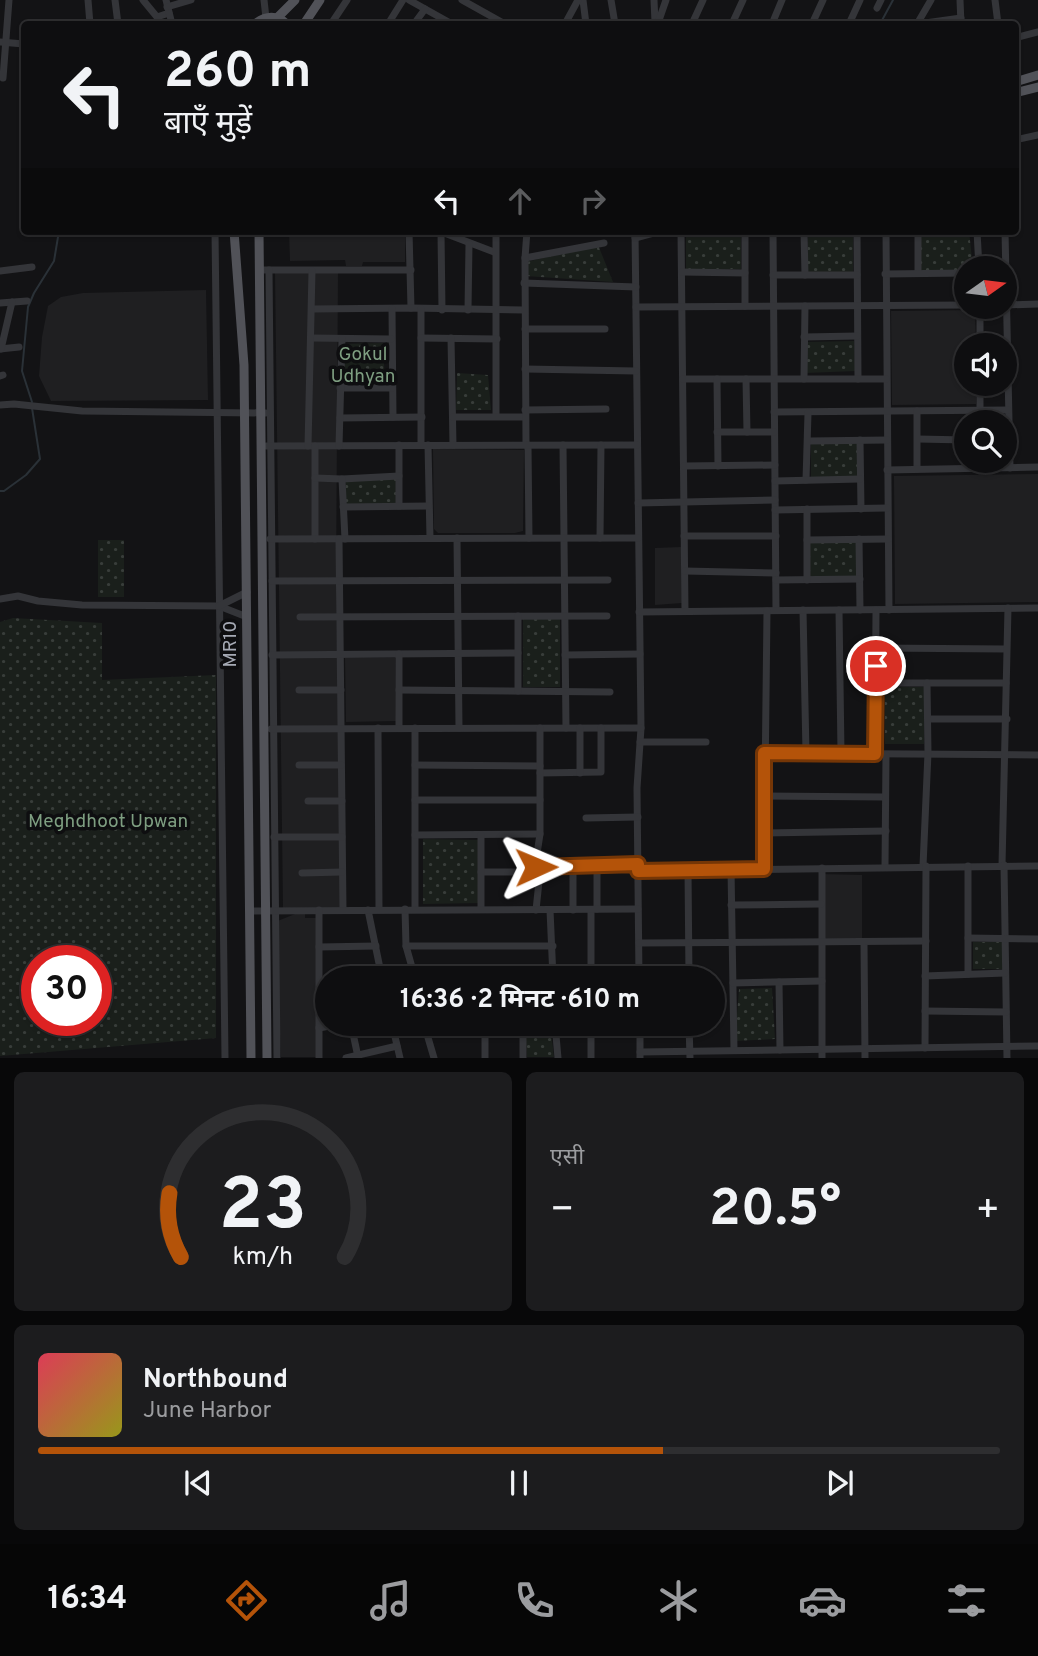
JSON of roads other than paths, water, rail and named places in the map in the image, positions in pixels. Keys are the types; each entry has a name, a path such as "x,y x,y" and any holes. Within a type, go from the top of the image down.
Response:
{"main road":[{"path":"260,21 281,15 295,0"},
{"path":"306,21 320,0"},
{"path":"281,15 285,21"},
{"path":"1019,81 1038,75"},
{"path":"1019,92 1038,87"},
{"name":"MR10","path":"234,235 245,413 251,1058"},
{"name":"MR10","path":"260,235 264,270 266,413 270,911 267,1058"}],"street":[{"path":"3,78 3,42 9,0"},
{"path":"88,0 90,21"},
{"path":"114,0 119,21"},
{"path":"143,0 157,17 167,6 191,0"},
{"path":"264,0 265,18"},
{"path":"281,15 284,0"},
{"path":"333,21 347,0"},
{"path":"390,21 403,0"},
{"path":"409,0 447,21"},
{"path":"462,0 500,21"},
{"path":"567,21 580,0"},
{"path":"580,0 585,21"},
{"path":"611,0 614,21"},
{"path":"654,0 655,21"},
{"path":"660,21 666,0"},
{"path":"693,21 703,0"},
{"path":"733,21 743,0"},
{"path":"773,21 782,0"},
{"path":"813,21 823,0"},
{"path":"850,21 860,0"},
{"path":"919,21 931,0"},
{"path":"960,0 961,21"},
{"path":"995,0 998,21"},
{"path":"416,21 425,9"},
{"path":"1019,37 1038,32"},
{"path":"3,42 21,44"},
{"path":"1019,139 1038,135"},
{"path":"215,235 225,1058"},
{"path":"409,235 411,308"},
{"path":"440,235 442,310"},
{"path":"449,235 494,252"},
{"path":"496,235 496,416"},
{"path":"527,235 524,310 529,538"},
{"path":"635,235 641,727 638,817 639,966"},
{"path":"681,235 685,611"},
{"path":"744,235 745,306"},
{"path":"764,869 764,753 776,576 772,235"},
{"path":"804,235 805,275"},
{"path":"856,235 858,379"},
{"path":"886,235 888,610"},
{"path":"918,235 918,273"},
{"path":"977,235 978,256"},
{"path":"1005,235 1005,256"},
{"path":"524,258 604,243"},
{"path":"468,310 469,244"},
{"path":"0,271 32,267"},
{"path":"264,270 411,270"},
{"path":"312,271 311,446 315,478 315,539"},
{"path":"682,272 745,273"},
{"path":"885,274 954,273"},
{"path":"773,275 857,275"},
{"path":"524,283 636,287"},
{"path":"0,303 27,301"},
{"path":"12,302 0,349 19,347"},
{"path":"1017,305 1038,304"},
{"path":"636,307 954,305"},
{"path":"804,379 805,306"},
{"path":"312,309 524,310"},
{"path":"392,309 393,417"},
{"path":"421,309 422,416 430,538"},
{"path":"1006,319 1008,410"},
{"path":"525,329 605,329"},
{"path":"804,337 857,336"},
{"path":"311,338 391,339"},
{"path":"421,338 497,339"},
{"path":"451,338 453,445"},
{"path":"340,446 342,339"},
{"path":"525,369 636,371"},
{"path":"683,379 886,379"},
{"path":"717,379 718,466"},
{"path":"746,379 747,432"},
{"path":"341,388 392,388"},
{"path":"980,396 981,410"},
{"path":"0,405 82,411 266,413"},
{"path":"453,417 606,409"},
{"path":"774,412 954,410"},
{"path":"917,411 917,470"},
{"path":"806,480 808,413"},
{"path":"341,418 422,416"},
{"path":"717,432 775,432"},
{"path":"918,439 954,440"},
{"path":"860,440 861,509"},
{"path":"809,441 887,440"},
{"path":"266,446 637,444"},
{"path":"399,445 399,506"},
{"path":"563,445 566,728"},
{"path":"600,538 601,445"},
{"path":"684,466 775,465"},
{"path":"1017,468 1038,467"},
{"path":"887,470 954,469"},
{"path":"315,478 399,476"},
{"path":"342,479 340,617 343,910"},
{"path":"775,481 860,479"},
{"path":"638,503 775,500"},
{"path":"342,507 428,506"},
{"path":"807,509 807,580"},
{"path":"775,510 887,509"},
{"path":"684,536 776,536"},
{"path":"457,538 459,728"},
{"path":"277,1058 270,911 274,837 268,729 272,581 267,539 638,538"},
{"path":"859,539 860,610"},
{"path":"807,540 888,539"},
{"path":"685,571 807,580 860,579"},
{"path":"272,581 608,580"},
{"path":"219,606 247,592"},
{"path":"0,599 18,596 82,606 219,606 247,617"},
{"path":"1007,1058 1003,865 1008,608"},
{"path":"639,612 1038,608"},
{"path":"803,610 806,753"},
{"path":"839,610 841,753"},
{"path":"875,754 876,610"},
{"path":"518,616 518,691"},
{"path":"300,617 607,616"},
{"path":"876,648 1006,649"},
{"path":"272,654 518,653"},
{"path":"399,654 399,728"},
{"path":"565,655 640,654"},
{"path":"876,683 1006,683"},
{"path":"925,1048 927,683"},
{"path":"299,690 341,690"},
{"path":"399,690 610,692"},
{"path":"928,719 1007,719"},
{"path":"415,765 601,772 601,727"},
{"path":"268,729 641,727"},
{"path":"378,728 379,909"},
{"path":"415,728 415,909"},
{"path":"536,910 540,834 540,728"},
{"path":"580,728 580,773"},
{"path":"640,742 706,742"},
{"path":"764,753 1038,755"},
{"path":"885,867 886,755"},
{"path":"299,765 341,765"},
{"path":"764,796 886,797"},
{"path":"415,800 540,800"},
{"path":"308,801 342,801"},
{"path":"586,818 638,817"},
{"path":"764,833 886,831"},
{"path":"415,835 540,834"},
{"path":"481,835 481,908"},
{"path":"274,837 342,837"},
{"path":"481,872 605,864 688,870 1038,866"},
{"path":"592,966 597,866"},
{"path":"968,866 968,974"},
{"path":"573,867 573,910"},
{"path":"821,868 822,1053"},
{"path":"731,869 734,1050"},
{"path":"688,870 689,966"},
{"path":"302,873 342,873"},
{"path":"731,905 821,904"},
{"path":"405,909 406,946 412,966"},
{"path":"249,911 638,909"},
{"path":"320,910 321,966"},
{"path":"368,910 380,966"},
{"path":"550,910 553,966"},
{"path":"968,938 1038,939"},
{"path":"639,943 926,941"},
{"path":"864,942 865,1058"},
{"path":"319,947 376,946"},
{"path":"406,946 553,946"},
{"path":"925,975 1005,973"},
{"path":"733,983 822,981"},
{"path":"779,982 780,1050"},
{"path":"925,1011 1006,1012"},
{"path":"319,1036 319,1058"},
{"path":"354,1036 358,1057"},
{"path":"395,1036 400,1058"},
{"path":"428,1036 434,1058"},
{"path":"485,1036 485,1058"},
{"path":"523,1036 523,1058"},
{"path":"556,1036 558,1058"},
{"path":"591,1036 591,1058"},
{"path":"640,1036 640,1055 734,1050 822,1053 865,1049 1038,1046"},
{"path":"690,1036 690,1054"},
{"path":"346,1058 397,1046"},
{"path":"964,1047 965,1058"}],"waterway":[{"path":"882,21 893,0"},
{"path":"32,402 22,371 28,307 54,261 58,235"},
{"path":"0,491 26,475 40,459 32,408"}],"park label":[{"name":"Gokul Udhyan","path":"363,364"},
{"name":"Meghdhoot Upwan","path":"108,820"}]}
